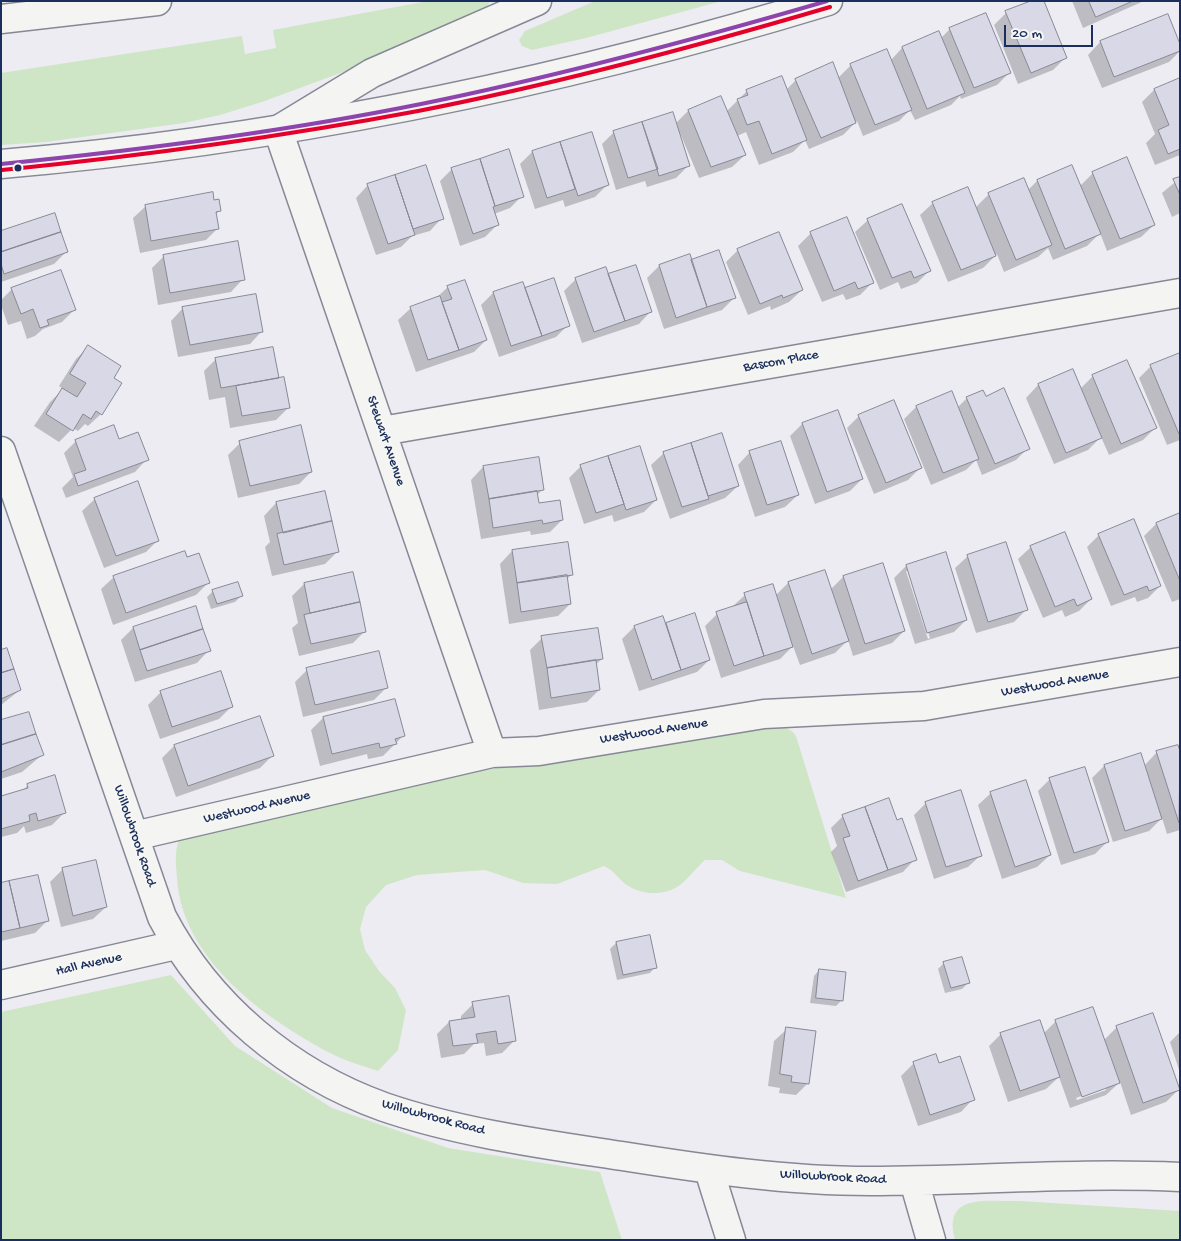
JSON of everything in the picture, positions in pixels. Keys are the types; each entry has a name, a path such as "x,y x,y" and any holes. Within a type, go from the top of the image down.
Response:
{"main road":[{"path":"1,19 157,1"},
{"path":"278,130 372,73 537,1"},
{"path":"1,164 83,156 278,130 450,97 702,38 828,1"},
{"name":"Stewart Avenue","path":"278,130 492,753"},
{"name":"Bascom Place","path":"382,432 1180,293"},
{"name":"Willowbrook Road","path":"1,451 12,518 134,836 162,917 176,944 218,998 247,1027 291,1060 340,1087 383,1106 455,1127 587,1151 709,1170 820,1179 914,1180 1044,1176 1180,1177"},
{"name":"Westwood Avenue","path":"134,836 492,753 539,751 764,714 924,706 1180,662"},
{"name":"Hall Avenue","path":"1,984 176,944"},
{"path":"709,1170 731,1240"},
{"path":"914,1180 931,1240"}],"green space":[{"path":"428,1 490,1 485,12 389,55 262,102 220,115 184,123 46,142 1,145 1,73 242,36 245,54 276,48 273,30"},
{"path":"595,1 722,1 586,38 532,50 522,46 519,40 525,31"},
{"path":"772,726 789,729 796,736 846,898 740,871 722,860 705,860 680,885 674,889 659,893 644,892 630,887 604,866 557,884 523,883 485,870 417,875 386,885 366,907 360,929 365,950 379,971 395,988 406,1010 398,1050 378,1071 332,1054 306,1040 255,1005 231,984 211,960 194,935 182,908 176,862 176,852 180,837 405,784 649,742 675,744"},
{"path":"171,975 235,1046 332,1108 448,1148 600,1172 622,1240 1,1240 1,1012"},
{"path":"982,1201 1020,1201 1180,1211 1180,1240 955,1240 953,1225 955,1214 961,1207"}],"building":[{"path":"1031,1 1044,1 1067,58 1031,73 1005,11"},
{"path":"1089,1 1133,1 1096,17"},
{"path":"986,13 1011,73 974,88 949,28"},
{"path":"1168,14 1180,44 1180,51 1114,77 1100,41"},
{"path":"939,31 965,93 927,109 902,47"},
{"path":"887,49 912,110 875,125 850,64"},
{"path":"833,62 856,123 821,138 795,79"},
{"path":"782,76 807,140 772,154 759,121 747,125 737,99 748,95 746,90"},
{"path":"1180,78 1180,149 1168,154 1158,130 1169,125 1154,89"},
{"path":"721,96 746,155 711,167 688,110"},
{"path":"673,112 690,166 659,176 642,122"},
{"path":"642,122 658,169 628,178 613,131"},
{"path":"592,132 609,185 578,196 560,142"},
{"path":"560,142 575,189 547,198 532,151"},
{"path":"509,149 524,197 495,206 480,159"},
{"path":"1127,157 1155,225 1120,239 1092,172"},
{"path":"480,159 499,225 473,234 451,168"},
{"path":"426,165 444,219 413,229 395,175"},
{"path":"1072,165 1101,234 1065,249 1037,180"},
{"path":"395,175 415,235 388,244 367,184"},
{"path":"1180,177 1180,195 1173,179"},
{"path":"1024,178 1052,245 1016,260 988,193"},
{"path":"968,187 996,256 961,270 932,202"},
{"path":"213,192 214,200 219,199 221,211 216,212 219,229 151,241 145,205"},
{"path":"902,204 931,271 914,278 911,271 892,278 867,219"},
{"path":"55,213 61,232 1,252 1,231"},
{"path":"847,217 874,283 858,289 855,282 834,291 810,232"},
{"path":"61,232 68,252 4,274 1,264 1,252"},
{"path":"779,232 803,290 783,298 782,295 760,304 737,249"},
{"path":"238,241 245,280 170,293 163,255"},
{"path":"719,250 736,298 707,307 691,260"},
{"path":"690,254 707,307 676,318 659,265"},
{"path":"636,265 652,312 625,321 608,274"},
{"path":"606,267 625,321 594,332 575,278"},
{"path":"61,270 76,310 47,320 49,325 40,328 33,309 21,314 11,288"},
{"path":"554,278 570,326 542,336 525,288"},
{"path":"465,280 487,340 459,350 442,302 452,299 447,286"},
{"path":"523,282 542,336 511,346 493,292"},
{"path":"256,294 263,332 190,345 182,307"},
{"path":"440,296 459,350 428,360 410,307"},
{"path":"88,345 121,366 114,378 122,383 102,415 96,411 91,419 83,414 73,431 46,414 62,388 77,397 86,383 70,374"},
{"path":"273,347 279,378 221,388 215,358"},
{"path":"1180,353 1180,433 1179,434 1150,365"},
{"path":"1127,360 1157,428 1121,444 1092,375"},
{"path":"1073,369 1102,438 1066,453 1038,384"},
{"path":"284,377 290,408 242,416 236,386"},
{"path":"1004,388 1030,449 995,464 966,397 983,390 986,396"},
{"path":"952,391 979,459 943,473 916,406"},
{"path":"894,400 922,468 886,483 858,415"},
{"path":"838,410 863,479 827,492 802,423"},
{"path":"114,425 119,439 138,432 149,460 78,486 74,474 86,470 75,440"},
{"path":"301,425 312,472 250,486 239,441"},
{"path":"722,433 739,486 708,496 691,443"},
{"path":"781,441 799,495 767,505 749,451"},
{"path":"691,443 709,499 682,507 663,452"},
{"path":"640,446 657,500 626,510 608,456"},
{"path":"608,456 624,504 596,513 580,465"},
{"path":"539,457 544,490 489,499 483,466"},
{"path":"138,481 159,541 116,556 94,498"},
{"path":"325,491 332,521 283,533 276,502"},
{"path":"537,491 539,503 560,500 563,520 543,524 542,520 493,528 489,499"},
{"path":"1180,513 1180,581 1156,523"},
{"path":"1134,519 1161,586 1149,591 1147,586 1124,595 1098,534"},
{"path":"332,521 339,552 284,565 277,534"},
{"path":"1065,532 1092,599 1077,606 1074,599 1055,607 1030,546"},
{"path":"568,542 573,575 517,583 512,550"},
{"path":"1006,542 1028,610 988,622 967,555"},
{"path":"185,551 187,557 199,553 210,583 126,613 113,576"},
{"path":"946,552 967,620 927,633 906,565"},
{"path":"883,563 905,631 865,644 843,576"},
{"path":"825,570 849,641 812,654 788,582"},
{"path":"353,572 360,602 310,613 304,583"},
{"path":"567,575 571,604 521,612 517,583"},
{"path":"238,582 243,596 217,604 212,590"},
{"path":"773,584 793,647 764,656 744,593"},
{"path":"360,602 366,632 311,644 304,615"},
{"path":"747,602 764,656 734,666 716,612"},
{"path":"196,606 203,629 140,650 133,627"},
{"path":"695,613 710,660 681,670 666,623"},
{"path":"663,616 681,670 652,680 634,626"},
{"path":"598,628 603,659 547,668 541,636"},
{"path":"203,629 211,651 147,671 140,650"},
{"path":"7,648 14,669 1,673 1,650"},
{"path":"379,651 388,688 315,705 306,668"},
{"path":"596,660 600,690 551,698 547,668"},
{"path":"14,669 21,690 1,699 1,673"},
{"path":"221,671 233,707 172,727 160,691"},
{"path":"395,699 405,736 395,739 397,744 380,748 379,743 332,754 323,717"},
{"path":"29,712 36,734 1,745 1,720"},
{"path":"260,716 274,756 188,786 174,745"},
{"path":"36,734 44,755 1,772 1,745"},
{"path":"1178,745 1180,751 1179,823 1156,751"},
{"path":"1141,753 1162,819 1125,831 1104,765"},
{"path":"1085,767 1109,842 1074,853 1049,778"},
{"path":"55,775 66,813 38,821 36,813 29,815 30,821 1,829 1,796 28,788 27,784"},
{"path":"1026,780 1051,855 1015,867 990,792"},
{"path":"961,790 982,856 946,867 925,802"},
{"path":"889,798 897,820 902,818 917,860 888,870 865,807"},
{"path":"865,807 888,870 858,881 843,838 850,836 842,815"},
{"path":"96,860 107,907 73,916 62,868"},
{"path":"38,875 49,921 20,928 9,881"},
{"path":"9,881 20,928 1,932 1,883"},
{"path":"650,935 657,968 623,975 616,942"},
{"path":"962,957 970,983 951,988 943,962"},
{"path":"819,969 846,972 843,1001 816,998"},
{"path":"509,996 516,1041 498,1044 496,1031 476,1034 478,1043 453,1046 449,1021 475,1017 472,1002"},
{"path":"1093,1007 1120,1083 1082,1097 1055,1020"},
{"path":"1153,1013 1180,1090 1143,1103 1116,1026"},
{"path":"1040,1020 1060,1077 1020,1091 1000,1033"},
{"path":"786,1027 816,1031 809,1084 791,1082 792,1076 780,1074"},
{"path":"936,1054 939,1063 960,1056 975,1100 930,1115 913,1062"}],"transit line":[{"path":"1,164 107,153 212,139 317,123 421,104 625,57 827,1"},
{"path":"2,170 210,145 418,111 522,89 625,64 830,7"}]}
